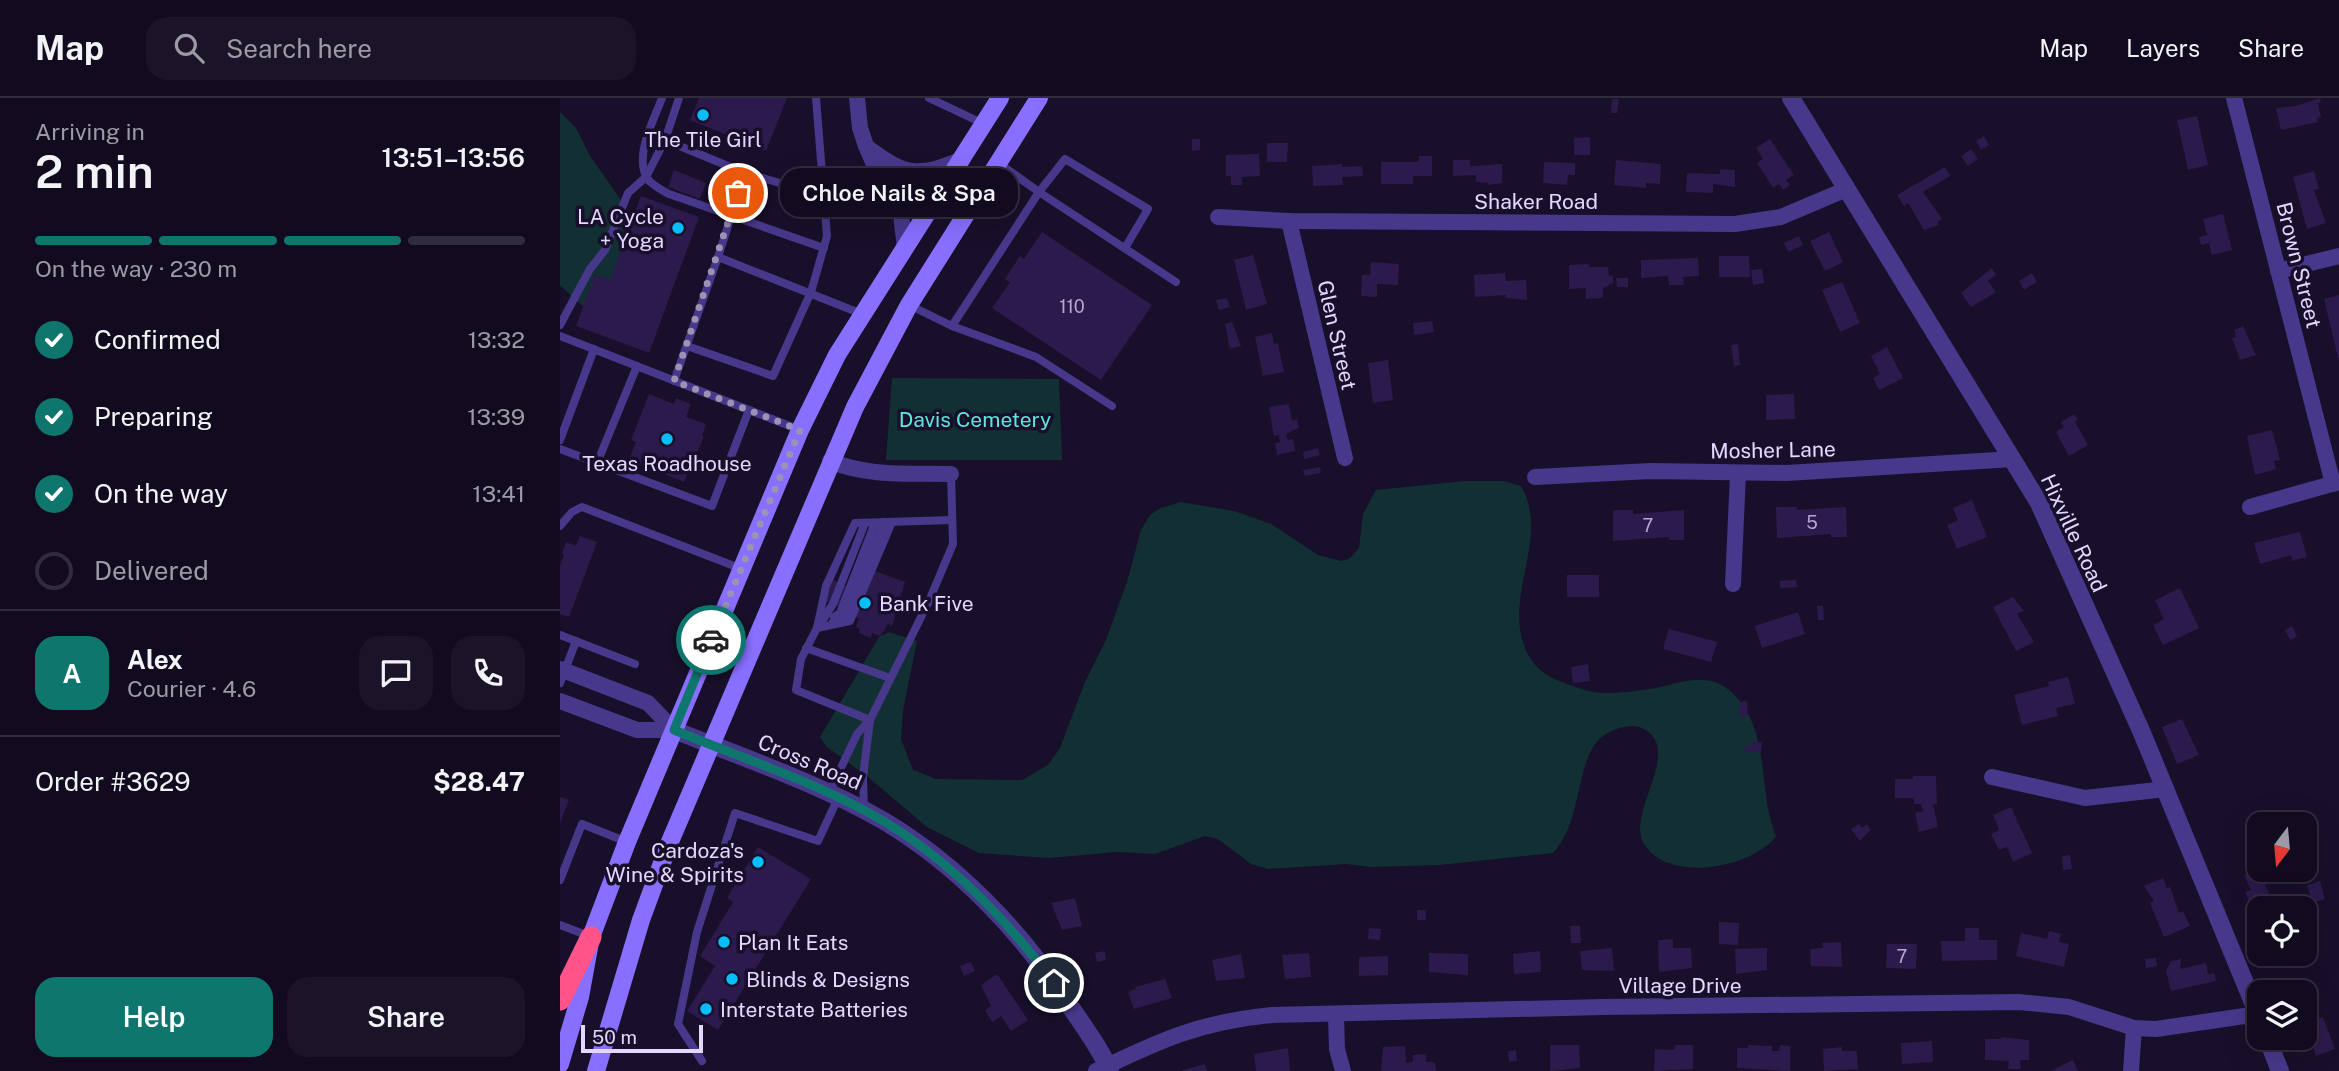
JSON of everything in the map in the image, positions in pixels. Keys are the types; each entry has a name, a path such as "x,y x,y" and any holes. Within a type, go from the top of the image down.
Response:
{"highway":[{"path":"560,1000 591,937"}],"main road":[{"path":"560,1064 580,997 591,937 627,842 800,430 833,363 862,314 1000,98"},
{"path":"596,1071 641,920 710,744 830,461 909,305 1039,98"}],"street":[{"path":"857,98 860,128 866,146 880,178 899,208 905,248"},
{"name":"Hixville Road","path":"1791,98 2013,458 2044,514 2166,789 2247,987"},
{"name":"Brown Street","path":"2234,98 2336,483"},
{"path":"866,146 896,167 914,173 936,170 963,159"},
{"name":"Shaker Road","path":"1218,217 1289,221 1735,225 1781,217 1847,189"},
{"name":"Glen Street","path":"1289,221 1345,458"},
{"path":"2278,271 2339,256"},
{"name":"Mosher Lane","path":"1535,477 1651,471 1738,474 2013,458"},
{"path":"830,461 873,473 951,474"},
{"path":"1734,584 1738,474"},
{"path":"2250,507 2336,483"},
{"path":"562,675 648,704 674,730"},
{"path":"560,701 637,730 674,730"},
{"name":"Cross Road","path":"674,730 864,810 933,857 998,915 1054,983 1104,1069"},
{"path":"1992,777 2085,798 2166,789"},
{"name":"Village Drive","path":"1104,1069 1155,1042 1222,1022 1272,1015 1336,1016 1602,1007 1989,1002 2057,1004 2134,1028 2156,1029 2247,1018"},
{"path":"1336,1016 1337,1049 1343,1071"},
{"path":"2131,1071 2134,1028"},
{"path":"2272,1050 2280,1071"}],"lane":[{"path":"662,98 643,151 646,177 669,194 824,248"},
{"path":"560,326 590,270 605,250 628,193 646,177 665,140 680,98"},
{"path":"687,346 773,376 811,292 827,236 816,98"},
{"path":"929,98 985,124"},
{"path":"665,140 745,173 825,196"},
{"path":"952,326 1039,192 1065,159 1148,209 1125,248"},
{"path":"1000,164 1176,282"},
{"path":"674,381 745,173"},
{"path":"718,257 862,314"},
{"path":"909,305 952,326 1035,357 1112,406"},
{"path":"560,336 800,430"},
{"path":"560,440 594,349"},
{"path":"597,463 637,366"},
{"path":"560,449 712,506 749,410"},
{"path":"702,1061 678,1024 697,932 735,813 818,841 857,734 870,720 900,654 929,601 953,544 951,474"},
{"path":"560,526 572,512 582,507 742,569"},
{"path":"817,628 826,586 855,523 952,520"},
{"path":"817,628 850,621 879,522"},
{"path":"870,720 796,690 800,659 879,522"},
{"path":"560,635 635,664"},
{"path":"562,675 576,641"},
{"path":"806,648 890,678"},
{"path":"864,810 863,776 870,720"},
{"path":"560,880 582,824 627,842"},
{"path":"560,925 591,937"}],"green space":[{"path":"560,112 576,128 590,156 621,200 634,264 586,309 560,285"},
{"name":"Davis Cemetery","path":"892,378 1059,379 1062,460 886,460"},
{"path":"1465,481 1504,481 1521,486 1529,507 1531,529 1519,618 1522,640 1539,669 1562,682 1598,693 1643,690 1700,680 1720,684 1739,700 1749,715 1760,748 1767,802 1776,836 1764,847 1748,857 1709,867 1688,867 1670,863 1654,855 1643,842 1640,829 1657,765 1658,750 1654,737 1642,728 1633,726 1614,730 1596,743 1584,771 1570,823 1553,853 1439,865 1371,867 1346,864 1268,869 1251,864 1218,839 1205,836 1155,854 1117,852 1049,858 979,853 927,827 868,777 827,747 820,737 879,637 889,632 917,641 903,710 901,739 913,770 936,779 1022,780 1048,765 1060,748 1085,682 1106,640 1127,582 1141,530 1150,515 1180,502 1234,511 1271,524 1318,555 1341,561 1349,559 1359,548 1363,514 1376,490"}],"building":[{"path":"699,98 787,98 766,151 690,120"},
{"path":"2320,98 2321,102 2318,103 2321,117 2317,118 2318,122 2281,130 2276,108 2296,106"},
{"path":"1612,99 1619,99 1617,113 1611,113"},
{"path":"2197,116 2208,165 2188,170 2177,120"},
{"path":"1984,136 1989,145 1981,150 1976,141"},
{"path":"1590,137 1590,155 1574,155 1574,138"},
{"path":"1192,139 1200,139 1200,150 1192,151"},
{"path":"1770,139 1794,175 1786,180 1790,185 1783,190 1779,184 1773,188 1757,163 1763,159 1756,148"},
{"path":"1267,143 1288,143 1287,162 1267,162"},
{"path":"1971,149 1978,159 1968,166 1961,156"},
{"path":"1259,154 1260,176 1242,177 1242,185 1231,185 1231,176 1226,176 1226,155"},
{"path":"1419,156 1432,156 1432,176 1413,176 1413,184 1381,184 1381,162 1419,162"},
{"path":"1453,160 1470,160 1470,166 1502,164 1502,183 1488,185 1476,182 1476,175 1453,176"},
{"path":"1616,160 1661,164 1660,184 1646,183 1646,188 1614,185"},
{"path":"1544,162 1575,163 1575,175 1568,175 1567,185 1543,183"},
{"path":"1342,164 1342,167 1362,166 1363,176 1342,177 1343,185 1313,186 1312,166"},
{"path":"1945,167 1950,176 1923,192 1942,219 1937,222 1939,225 1924,230 1908,203 1904,206 1897,195"},
{"path":"1720,169 1735,170 1735,187 1713,184 1713,193 1686,192 1687,173 1720,174"},
{"path":"674,170 706,183 700,199 668,187"},
{"path":"2314,171 2319,189 2314,190 2326,223 2307,229 2293,177"},
{"path":"641,196 699,217 649,353 576,326 595,274 610,280"},
{"path":"2223,214 2232,250 2212,255 2209,243 2201,245 2199,237 2207,235 2203,219"},
{"path":"1042,232 1152,305 1101,380 992,308 1010,282 1005,279 1020,256 1024,259"},
{"path":"1829,232 1843,262 1825,271 1810,241"},
{"path":"1799,236 1803,245 1788,252 1784,243"},
{"path":"1253,255 1267,304 1246,310 1234,260"},
{"path":"1719,256 1749,256 1750,277 1719,277"},
{"path":"1698,258 1699,276 1683,277 1684,285 1669,285 1668,276 1641,278 1641,260"},
{"path":"1371,262 1399,264 1398,285 1377,284 1377,297 1361,296 1362,275 1370,275"},
{"path":"1589,264 1589,267 1608,267 1609,276 1613,275 1613,283 1603,288 1603,298 1586,299 1586,288 1569,289 1569,265"},
{"path":"1992,268 1996,275 1988,281 1996,292 1971,307 1961,293"},
{"path":"1762,269 1764,283 1753,285 1751,270"},
{"path":"1505,273 1506,281 1526,280 1527,300 1506,298 1506,295 1475,297 1474,275"},
{"path":"2032,273 2037,282 2024,290 2019,281"},
{"path":"1616,278 1628,278 1628,287 1617,287"},
{"path":"1842,282 1860,323 1840,332 1822,290"},
{"path":"2339,295 2339,358 2338,358 2324,299"},
{"path":"1227,298 1230,307 1219,310 1216,300"},
{"path":"1432,321 1434,332 1414,335 1413,323"},
{"path":"1232,322 1241,346 1230,349 1225,324"},
{"path":"2243,326 2256,355 2240,360 2232,338 2236,337 2234,330"},
{"path":"1272,333 1274,344 1278,343 1284,372 1263,376 1255,337"},
{"path":"1738,344 1740,365 1734,366 1731,345"},
{"path":"1887,347 1903,378 1879,390 1873,378 1880,374 1871,356"},
{"path":"1388,360 1393,400 1373,403 1368,363"},
{"name":"Texas Roadhouse","path":"649,394 674,404 676,398 691,404 686,417 706,424 702,436 704,437 684,482 629,460 636,442 631,440"},
{"path":"1794,394 1795,419 1766,420 1766,395"},
{"path":"1289,404 1292,421 1297,419 1299,428 1286,434 1288,440 1293,439 1295,451 1277,455 1275,443 1280,442 1279,435 1274,436 1269,407"},
{"path":"2074,414 2078,420 2075,422 2088,445 2069,456 2056,432 2064,427 2061,422"},
{"path":"2272,430 2280,460 2274,461 2276,469 2255,475 2247,436"},
{"path":"1318,448 1320,455 1304,459 1303,452"},
{"path":"1320,467 1321,473 1305,476 1303,470"},
{"path":"1972,500 1987,537 1957,549 1947,525 1958,520 1953,508"},
{"path":"1776,507 1797,507 1797,510 1846,507 1847,537 1831,537 1831,534 1777,538"},
{"path":"1613,510 1633,510 1633,514 1684,510 1684,540 1669,540 1669,537 1613,541"},
{"path":"2300,532 2307,557 2292,561 2291,555 2260,564 2254,543"},
{"path":"580,536 597,542 569,617 560,614 560,566 566,542 576,546"},
{"name":"Bank Five","path":"869,569 905,582 892,626 888,624 880,636 872,633 871,638 859,633 860,629 856,627 859,619 853,616 854,613 825,601 833,580 861,591"},
{"path":"1567,575 1599,575 1599,597 1567,597"},
{"path":"1796,580 1797,587 1780,588 1780,581"},
{"path":"2180,588 2199,628 2163,645 2153,625 2164,619 2155,600"},
{"path":"2013,597 2024,611 2017,614 2034,642 2016,651 1993,607"},
{"path":"1817,606 1823,606 1824,620 1818,620"},
{"path":"1798,612 1805,634 1762,648 1755,626"},
{"path":"2292,626 2297,637 2290,640 2285,630"},
{"path":"1669,629 1717,642 1711,662 1663,649"},
{"path":"1588,664 1590,681 1573,683 1571,667"},
{"path":"2068,677 2075,704 2056,708 2058,716 2022,725 2014,695 2049,686 2048,682"},
{"path":"1747,701 1748,716 1740,717 1739,702"},
{"path":"2182,719 2199,755 2177,764 2162,727"},
{"path":"1750,742 1762,742 1761,752 1743,751 1743,747 1750,747"},
{"path":"1913,776 1936,776 1937,804 1933,804 1938,827 1919,832 1915,813 1923,811 1921,804 1914,804 1914,798 1895,798 1895,779 1913,779"},
{"path":"560,797 569,800 560,823"},
{"path":"2011,807 2032,853 2013,862 2007,847 1999,850 1991,834 1999,830 1993,815"},
{"path":"1859,824 1862,828 1867,824 1870,830 1860,841 1851,829"},
{"path":"758,847 811,879 718,1030 687,1011 715,966 700,956 733,902 727,898"},
{"path":"2070,855 2072,869 2063,870 2062,856"},
{"path":"2163,878 2167,888 2170,887 2179,913 2183,911 2190,926 2164,937 2150,903 2154,901 2144,886"},
{"path":"2320,881 2325,899 2317,901 2317,896 2310,896 2307,885"},
{"path":"2247,882 2271,883 2265,885 2270,896 2247,896 2245,892 2251,890"},
{"path":"1075,898 1082,926 1062,930 1051,903"},
{"path":"1417,910 1426,910 1426,920 1417,920"},
{"path":"1719,922 1739,923 1738,945 1719,944"},
{"path":"1570,926 1580,926 1581,943 1571,943"},
{"path":"1369,928 1381,929 1380,940 1368,939"},
{"path":"1965,928 1979,928 1979,940 1997,940 1997,960 1942,961 1941,941 1965,941"},
{"path":"2049,931 2061,934 2059,942 2069,944 2064,967 2016,956 2021,933 2047,939"},
{"path":"1673,939 1673,948 1691,948 1692,968 1659,972 1658,940"},
{"path":"1841,942 1842,967 1811,966 1810,949 1823,948 1822,943"},
{"path":"1887,944 1917,944 1916,969 1886,968"},
{"path":"1612,948 1614,971 1582,970 1580,951"},
{"path":"1767,948 1767,970 1736,974 1735,949"},
{"path":"1105,951 1106,960 1097,962 1095,953"},
{"path":"1540,951 1541,972 1514,974 1513,954"},
{"path":"1309,953 1311,977 1285,979 1282,955"},
{"path":"1429,953 1468,954 1468,975 1429,972"},
{"path":"1241,954 1245,978 1216,981 1212,960"},
{"path":"1388,956 1388,975 1359,976 1359,957"},
{"path":"2156,958 2157,966 2146,968 2145,959"},
{"path":"2181,959 2180,969 2206,963 2208,974 2214,973 2216,981 2171,991 2166,971 2171,961"},
{"path":"971,962 975,971 964,976 960,966"},
{"path":"997,974 1028,1020 1011,1031 1001,1016 992,1022 985,1010 991,1006 981,985"},
{"path":"1165,979 1172,998 1134,1009 1128,992 1136,989 1135,987"},
{"path":"2323,1017 2335,1049 2316,1056 2314,1050 2317,1050 2317,1019"},
{"path":"2001,1037 2029,1040 2029,1060 2020,1060 2021,1069 2008,1069 2009,1061 1985,1060 1985,1039"},
{"path":"1932,1041 1933,1062 1902,1064 1901,1043"},
{"path":"1550,1045 1579,1045 1580,1068 1550,1071"},
{"path":"1675,1045 1693,1045 1693,1069 1654,1071 1655,1049 1675,1050"},
{"path":"1748,1045 1772,1046 1772,1051 1779,1051 1780,1045 1790,1046 1790,1071 1737,1068 1737,1048 1748,1048"},
{"path":"1405,1046 1406,1063 1413,1062 1413,1055 1426,1054 1426,1062 1435,1062 1436,1071 1381,1071 1383,1047"},
{"path":"1842,1047 1842,1051 1857,1051 1858,1069 1824,1071 1823,1049"},
{"path":"1288,1048 1290,1071 1256,1071 1254,1054"},
{"path":"1516,1050 1517,1061 1509,1062 1508,1051"},
{"path":"2073,1060 2078,1071 2051,1071"},
{"path":"1205,1064 1207,1071 1183,1071 1183,1070"}],"way so far":[{"path":"711,640 800,430 674,381 738,193"}],"place":[{"name":"The Tile Girl","path":"703,115"},
{"name":"Chloe Nails & Spa","path":"738,193"},
{"name":"LA Cycle + Yoga","path":"678,228"},
{"name":"Texas Roadhouse","path":"667,439"},
{"name":"Bank Five","path":"865,603"},
{"name":"Cardoza's Wine & Spirits","path":"758,862"},
{"name":"Plan It Eats","path":"724,942"},
{"name":"Blinds & Designs","path":"732,979"},
{"name":"Interstate Batteries","path":"706,1009"}],"route":[{"path":"711,640 674,730 829,793 864,810 911,839 978,894 1018,937 1054,983"}]}
